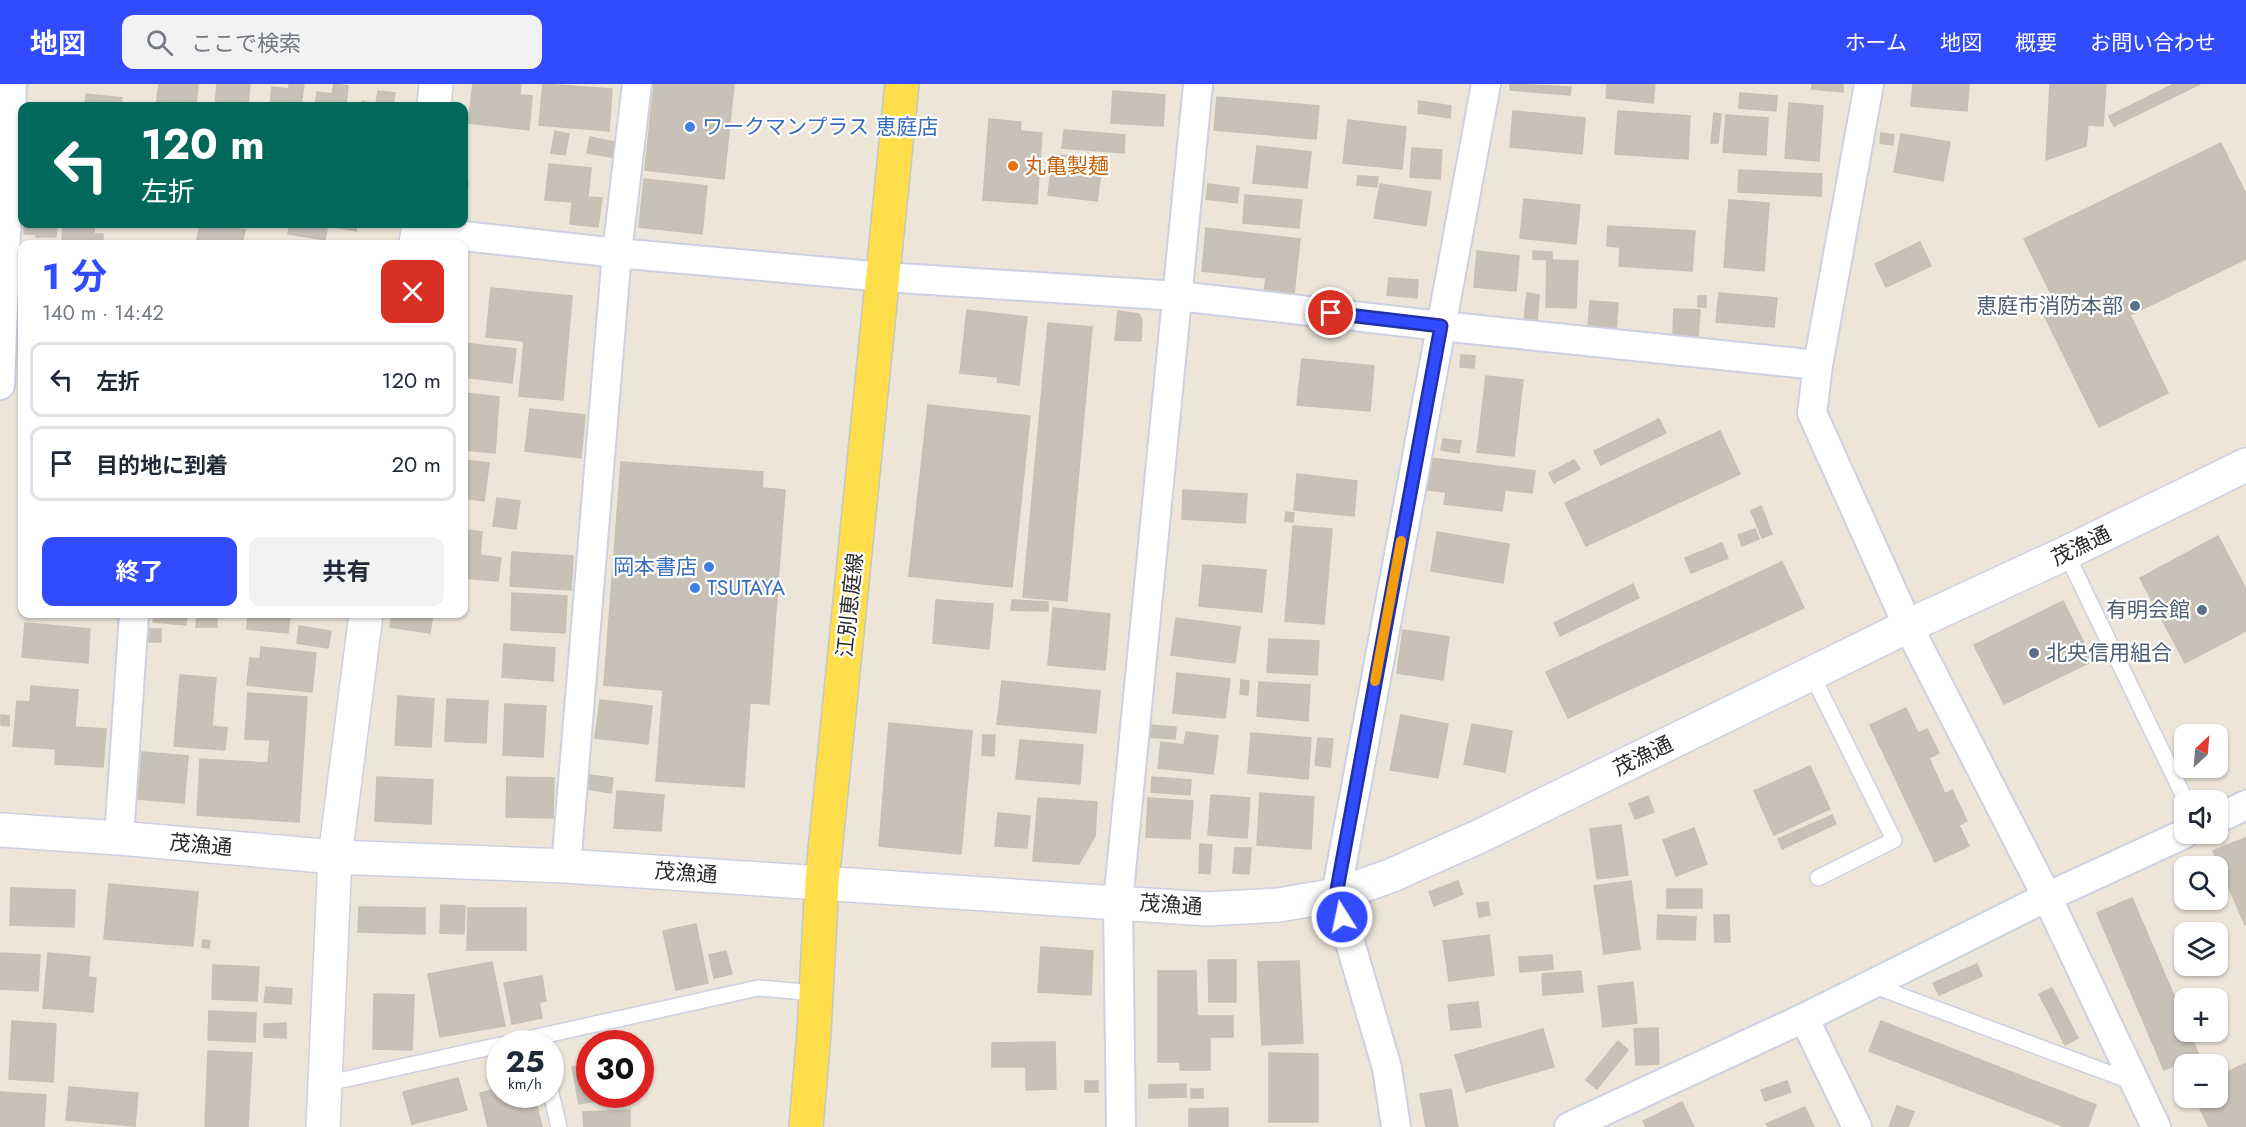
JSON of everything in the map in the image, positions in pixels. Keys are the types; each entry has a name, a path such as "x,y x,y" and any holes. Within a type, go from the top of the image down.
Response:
{"main road":[{"name":"江別恵庭線","path":"806,1127 822,881 902,84"}],"street":[{"path":"8,368 1,296 12,84"},
{"path":"434,102 436,84"},
{"path":"566,866 617,253 637,84"},
{"path":"1121,1127 1118,902 1198,84"},
{"path":"1396,1127 1387,1068 1336,895 1486,84"},
{"path":"1869,84 1818,365 1812,413 1908,626 2047,897 2156,1127"},
{"path":"418,233 884,277 1178,296 1818,365"},
{"name":"茂漁通","path":"0,830 335,857 566,866 822,881 1208,909 1279,906 1336,895 1390,876 1479,836 1908,626 2066,553 2246,465"},
{"path":"119,838 134,618"},
{"path":"323,1127 335,857 365,618"},
{"path":"2228,814 2246,805"},
{"path":"1580,1124 1872,985 2047,897 2174,839"},
{"path":"1804,1018 1857,1127"}],"lane":[{"path":"2066,553 2181,790"},
{"path":"1811,673 1894,840 1818,878"},
{"path":"1872,985 2135,1083"},
{"path":"564,1034 758,988 816,993"},
{"path":"324,1084 486,1048"},
{"path":"554,1108 559,1127"}],"building":[{"path":"159,84 198,84 196,102 157,102"},
{"path":"217,84 250,84 248,102 215,102"},
{"path":"289,84 304,84 302,102 270,102 272,87 289,89"},
{"path":"334,84 348,86 346,102 316,102 317,92 332,94"},
{"path":"473,84 521,84 520,95 532,96 529,130 468,123"},
{"path":"543,84 612,89 609,131 539,125"},
{"name":"ワークマンプラス 恵庭店","path":"654,84 734,84 724,179 645,170"},
{"path":"1510,84 1571,87 1570,95 1510,90"},
{"path":"1607,84 1655,84 1653,103 1606,98"},
{"path":"1812,84 1843,84 1843,92 1812,89"},
{"path":"1913,84 1969,84 1967,111 1911,106"},
{"path":"2050,84 2106,84 2103,126 2088,125 2086,146 2046,160"},
{"path":"2174,84 2200,84 2114,126 2109,116"},
{"path":"378,91 395,93 394,102 376,102"},
{"path":"1113,91 1165,95 1163,126 1111,123"},
{"path":"1740,93 1777,96 1776,111 1739,108"},
{"path":"86,94 122,98 122,102 85,102"},
{"path":"1217,97 1319,106 1316,139 1214,130"},
{"path":"1419,101 1451,106 1450,118 1418,113"},
{"path":"1789,103 1823,106 1819,161 1785,158"},
{"path":"1513,111 1585,118 1582,154 1510,147"},
{"path":"1618,111 1690,116 1688,159 1615,154"},
{"path":"1714,113 1721,114 1718,143 1711,143"},
{"path":"1726,115 1768,118 1766,155 1723,152"},
{"name":"丸亀製麺","path":"989,119 1021,122 1020,131 1042,133 1037,204 983,200"},
{"path":"1348,120 1406,127 1402,169 1343,163"},
{"path":"1064,130 1125,135 1124,153 1062,148"},
{"path":"555,131 569,134 565,155 551,153"},
{"path":"1881,133 1894,135 1893,145 1880,143"},
{"path":"1901,134 1950,142 1943,181 1894,172"},
{"path":"590,137 619,143 616,158 587,153"},
{"path":"2221,143 2246,194 2246,259 2130,315 2168,393 2099,427 2044,315 2058,308 2024,239"},
{"path":"1257,146 1311,152 1307,188 1253,183"},
{"path":"1412,148 1442,150 1440,179 1410,177"},
{"path":"1053,154 1103,160 1097,201 1048,195"},
{"path":"549,164 591,168 588,197 602,198 598,227 570,224 572,202 545,200"},
{"path":"1739,170 1822,174 1821,196 1738,192"},
{"path":"1358,176 1378,177 1377,187 1357,185"},
{"path":"644,179 707,186 702,234 639,227"},
{"path":"1208,184 1239,188 1237,203 1206,199"},
{"path":"1380,184 1431,192 1426,226 1374,218"},
{"path":"1245,195 1302,200 1299,228 1243,223"},
{"path":"1524,199 1580,205 1576,244 1520,238"},
{"path":"1729,200 1769,203 1764,271 1724,267"},
{"path":"1608,226 1695,231 1692,271 1619,266 1620,247 1607,246"},
{"path":"24,228 36,228 35,234 24,234"},
{"path":"37,228 57,228 56,237 36,237"},
{"path":"63,228 95,228 94,234 103,234 103,240 62,240"},
{"path":"199,228 245,230 243,240 197,240"},
{"path":"289,228 327,228 325,240 288,234"},
{"path":"341,228 356,228 356,231"},
{"path":"1206,228 1300,239 1294,294 1264,291 1266,278 1202,271"},
{"path":"1920,242 1931,266 1886,287 1875,264"},
{"path":"1477,251 1519,256 1516,291 1474,287"},
{"path":"1533,251 1552,252 1552,260 1533,259"},
{"path":"1547,260 1578,261 1576,308 1546,307"},
{"path":"1389,278 1418,280 1417,298 1387,295"},
{"path":"491,288 572,296 563,400 519,396 524,341 486,337"},
{"path":"1527,293 1539,295 1537,322 1524,321"},
{"path":"1719,293 1777,298 1774,327 1716,322"},
{"path":"1698,296 1706,296 1706,307 1698,307"},
{"path":"1590,301 1618,303 1616,331 1588,329"},
{"path":"1674,309 1700,310 1698,336 1673,334"},
{"path":"967,310 1027,317 1019,385 997,382 998,377 960,373"},
{"path":"1118,311 1139,314 1142,320 1141,341 1115,340"},
{"path":"1048,323 1092,327 1067,601 1023,597"},
{"path":"468,343 516,349 512,383 468,378"},
{"path":"1461,355 1475,356 1474,368 1460,367"},
{"path":"1302,359 1374,366 1370,411 1297,405"},
{"path":"1486,376 1523,380 1514,456 1477,452"},
{"path":"468,393 499,397 495,453 468,450"},
{"path":"928,405 1030,416 1012,587 909,576"},
{"path":"530,409 585,415 581,458 525,451"},
{"path":"1659,419 1666,433 1601,465 1594,451"},
{"path":"1720,431 1740,474 1586,546 1565,503"},
{"path":"1443,439 1461,441 1459,453 1441,450"},
{"path":"1431,458 1535,471 1532,493 1505,490 1502,511 1444,504 1446,492 1427,490"},
{"path":"468,460 489,463 484,501 468,499"},
{"path":"1574,460 1580,469 1554,483 1549,473"},
{"name":"TSUTAYA","path":"621,462 763,472 762,488 785,490 769,704 750,703 744,787 656,781 663,690 604,685"},
{"path":"1297,474 1357,481 1354,516 1294,510"},
{"path":"1183,490 1247,494 1245,523 1182,519"},
{"path":"497,498 520,501 516,529 493,526"},
{"path":"1761,506 1772,534 1762,538 1751,511"},
{"path":"1286,512 1294,513 1293,522 1285,521"},
{"path":"1293,526 1332,529 1324,624 1285,621"},
{"path":"1755,529 1759,539 1742,546 1738,535"},
{"path":"468,530 482,532 480,555 501,558 498,581 468,578"},
{"path":"1437,532 1509,544 1503,583 1431,571"},
{"name":"有明会館","path":"2218,536 2246,589 2246,631 2185,663 2140,578"},
{"path":"1722,543 1728,558 1691,573 1685,558"},
{"path":"512,552 573,556 571,590 510,586"},
{"path":"1782,562 1804,608 1568,718 1546,672"},
{"path":"1203,565 1266,570 1262,612 1199,606"},
{"path":"1633,584 1639,598 1560,636 1554,623"},
{"path":"512,593 567,596 565,633 511,630"},
{"path":"936,600 993,604 989,649 933,643"},
{"path":"1012,600 1048,602 1048,611 1011,610"},
{"name":"北央信用組合","path":"2063,601 2093,661 2004,704 1974,645"},
{"path":"1053,608 1110,614 1105,670 1048,665"},
{"path":"154,618 187,618 186,625 153,622"},
{"path":"197,618 217,618 217,627 196,627"},
{"path":"248,618 290,618 288,633 247,629"},
{"path":"391,618 432,618 430,633 390,627"},
{"path":"1176,618 1240,627 1235,663 1171,655"},
{"path":"25,623 90,629 88,663 22,657"},
{"path":"299,626 331,631 328,648 297,643"},
{"path":"145,629 161,629 161,642 145,642"},
{"path":"1403,630 1449,637 1443,680 1397,673"},
{"path":"1269,639 1319,641 1317,675 1267,672"},
{"path":"504,644 555,648 553,681 502,677"},
{"path":"261,647 316,653 312,692 247,685 250,658 260,659"},
{"path":"1177,673 1230,679 1225,718 1173,713"},
{"path":"180,675 216,678 212,726 227,728 225,750 174,746"},
{"path":"1241,680 1249,681 1248,695 1240,694"},
{"path":"1002,681 1100,691 1096,733 997,724"},
{"path":"1259,682 1310,685 1308,721 1257,716"},
{"path":"31,686 78,690 75,727 106,729 103,767 55,764 56,749 13,746 17,701 30,702"},
{"path":"248,693 307,697 299,822 197,815 200,759 268,763 270,740 245,739"},
{"path":"398,696 434,699 431,747 395,745"},
{"path":"447,699 488,701 486,743 445,741"},
{"path":"600,700 652,706 648,744 595,738"},
{"path":"505,704 546,706 543,757 503,755"},
{"path":"1906,708 1918,733 1927,729 1939,753 1929,758 1945,794 1952,790 1967,821 1959,825 1969,846 1935,862 1870,725"},
{"path":"1,715 9,716 9,726 1,725"},
{"path":"1401,715 1448,724 1438,778 1390,770"},
{"path":"889,723 972,731 961,854 879,846"},
{"path":"1472,724 1512,731 1505,772 1464,764"},
{"path":"1148,725 1176,727 1175,739 1147,737"},
{"path":"1186,732 1218,736 1213,774 1158,768 1161,742 1184,745"},
{"path":"1251,733 1311,738 1308,779 1248,773"},
{"path":"983,735 995,735 994,756 982,755"},
{"path":"1318,738 1333,739 1330,767 1315,765"},
{"path":"1020,740 1083,745 1080,784 1016,779"},
{"path":"142,752 188,756 184,803 138,799"},
{"path":"1810,766 1830,809 1774,835 1754,791"},
{"path":"588,775 613,778 611,793 586,789"},
{"path":"377,777 433,780 431,824 375,821"},
{"path":"507,777 554,778 553,818 506,817"},
{"path":"1152,777 1191,780 1190,795 1151,792"},
{"path":"617,791 664,795 661,831 614,828"},
{"path":"1260,793 1314,797 1311,849 1257,845"},
{"path":"1211,795 1250,798 1247,838 1208,835"},
{"path":"1648,796 1654,812 1635,819 1629,804"},
{"path":"1038,798 1097,802 1095,836 1079,864 1033,861"},
{"path":"1148,798 1193,801 1190,839 1146,837"},
{"path":"998,813 1030,816 1027,848 995,846"},
{"path":"1832,815 1836,824 1782,849 1778,839"},
{"path":"1621,825 1628,875 1597,879 1590,829"},
{"path":"1694,828 1707,864 1676,876 1663,840"},
{"path":"2245,838 2245,925 2228,886 2228,856 2215,856 2213,851"},
{"path":"1200,844 1212,845 1210,874 1199,873"},
{"path":"1235,848 1251,848 1249,874 1233,873"},
{"path":"1458,881 1463,894 1434,906 1429,892"},
{"path":"1631,881 1640,949 1604,954 1594,886"},
{"path":"109,884 198,892 193,946 104,939"},
{"path":"11,888 75,890 74,927 10,925"},
{"path":"1667,889 1702,889 1702,908 1667,908"},
{"path":"2132,898 2174,996 2174,1042 2193,1042 2199,1054 2174,1054 2174,1066 2164,1070 2097,913"},
{"path":"1488,902 1490,915 1479,917 1477,903"},
{"path":"441,905 465,906 464,934 440,933"},
{"path":"359,907 425,908 425,934 358,932"},
{"path":"468,908 526,908 526,950 467,950"},
{"path":"1658,915 1696,917 1695,940 1657,939"},
{"path":"1714,915 1729,915 1730,942 1715,942"},
{"path":"696,924 708,983 676,990 663,931"},
{"path":"1489,935 1494,975 1449,981 1443,941"},
{"path":"203,940 210,941 209,948 202,947"},
{"path":"1041,947 1093,951 1091,995 1038,992"},
{"path":"726,951 732,974 714,978 709,955"},
{"path":"0,953 40,955 38,991 0,989"},
{"path":"48,953 90,957 88,977 96,978 93,1012 43,1008"},
{"path":"1552,955 1553,969 1520,972 1519,957"},
{"path":"1208,960 1236,960 1236,1002 1209,1002"},
{"path":"1299,961 1303,1043 1262,1045 1258,962"},
{"path":"492,962 505,1026 440,1037 428,974"},
{"path":"1977,964 1982,976 1939,995 1933,983"},
{"path":"213,965 259,967 257,1001 212,999"},
{"path":"1158,971 1196,971 1197,1016 1233,1016 1233,1037 1210,1037 1210,1070 1180,1070 1180,1062 1158,1062"},
{"path":"1581,971 1583,992 1543,995 1542,974"},
{"path":"542,976 546,1001 539,1002 542,1018 512,1024 504,983"},
{"path":"1633,982 1637,1023 1603,1027 1598,986"},
{"path":"266,987 292,989 291,1004 264,1002"},
{"path":"2052,988 2078,1038 2065,1045 2039,994"},
{"path":"374,994 414,995 412,1050 373,1049"},
{"path":"1478,1002 1481,1027 1451,1030 1448,1005"},
{"path":"209,1011 256,1013 255,1042 208,1040"},
{"path":"12,1021 56,1024 53,1082 9,1079"},
{"path":"1881,1021 2096,1105 2088,1127 2065,1127 1869,1051"},
{"path":"286,1023 286,1038 264,1037 264,1024"},
{"path":"1658,1028 1659,1064 1636,1065 1634,1029"},
{"path":"1543,1029 1554,1067 1466,1092 1455,1055"},
{"path":"1618,1041 1628,1050 1597,1089 1586,1080"},
{"path":"1055,1042 1056,1089 1026,1090 1026,1067 992,1067 992,1043"},
{"path":"208,1051 252,1053 248,1127 205,1127"},
{"path":"1269,1053 1318,1054 1318,1122 1269,1122"},
{"path":"2246,1063 2246,1127 2209,1127 2200,1108 2228,1108 2228,1072"},
{"path":"576,1066 576,1088 572,1067"},
{"path":"458,1078 467,1110 412,1124 403,1092"},
{"path":"1085,1081 1098,1081 1098,1092 1085,1092"},
{"path":"1787,1081 1791,1092 1765,1101 1761,1090"},
{"path":"1186,1084 1186,1097 1149,1098 1149,1085"},
{"path":"69,1087 138,1093 135,1126 66,1120"},
{"path":"1191,1089 1203,1089 1203,1098 1191,1098"},
{"path":"1451,1089 1458,1127 1426,1127 1420,1094"},
{"path":"0,1092 46,1095 44,1127 0,1127"},
{"path":"486,1092 486,1108 537,1108 542,1127 488,1127 480,1093"},
{"path":"1682,1102 1694,1127 1646,1127 1643,1121"},
{"path":"1897,1106 1914,1112 1908,1127 1889,1127"},
{"path":"1805,1107 1814,1127 1768,1127 1766,1124"},
{"path":"1228,1108 1228,1127 1189,1127 1189,1109"},
{"path":"630,1110 630,1127 584,1127 583,1112"}],"slow traffic":[{"path":"1375,681 1401,541"}],"place":[{"name":"ワークマンプラス 恵庭店","path":"690,127"},
{"name":"丸亀製麺","path":"1013,166"},
{"name":"恵庭市消防本部","path":"2135,306"},
{"name":"岡本書店","path":"709,567"},
{"name":"TSUTAYA","path":"695,588"},
{"name":"有明会館","path":"2202,610"},
{"name":"北央信用組合","path":"2034,653"}],"route":[{"path":"1331,313 1441,326 1336,895 1342,917"}]}
